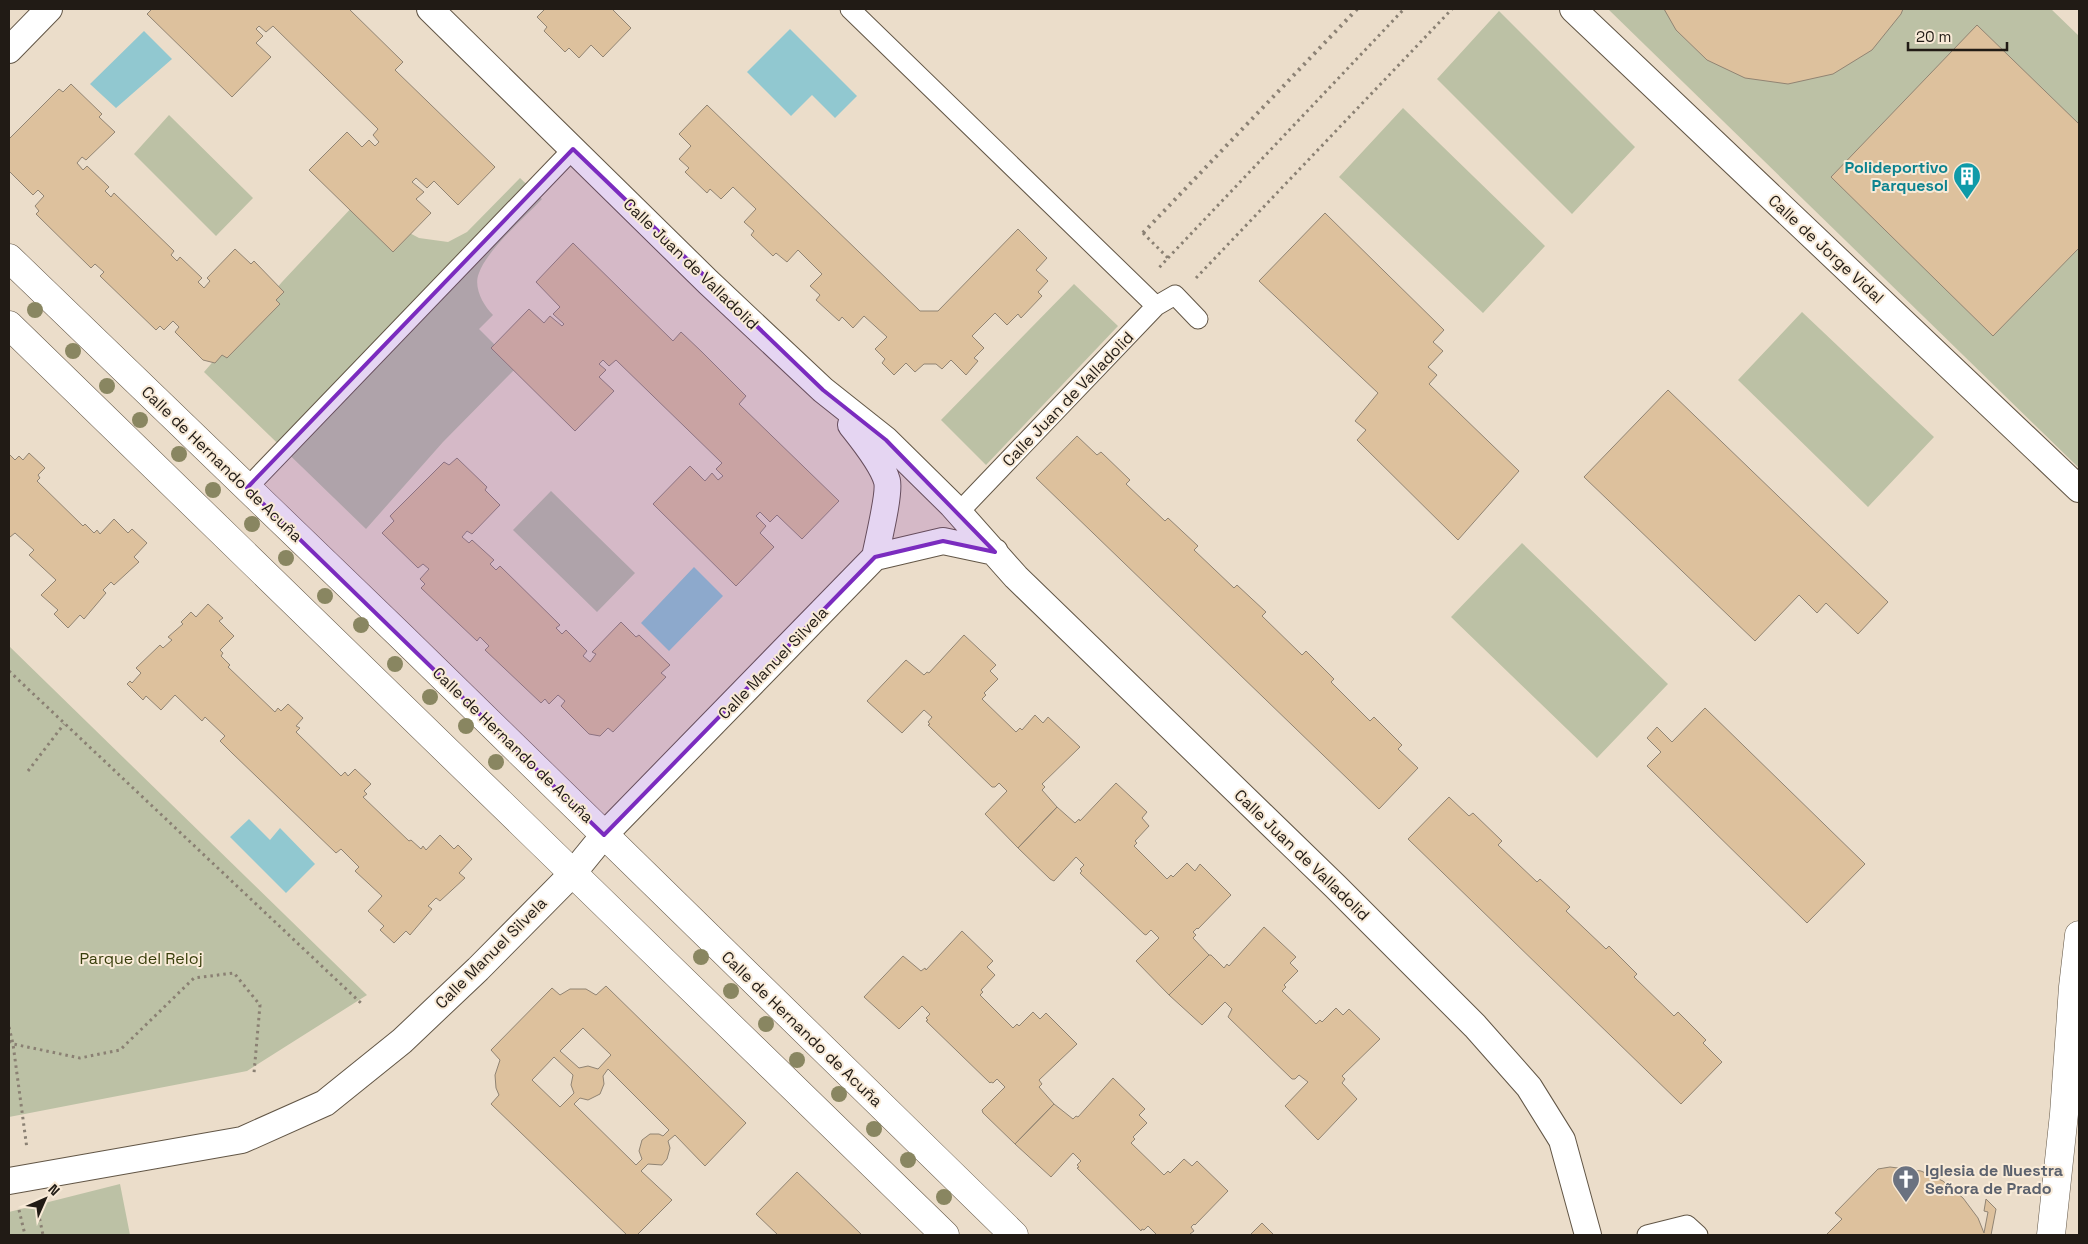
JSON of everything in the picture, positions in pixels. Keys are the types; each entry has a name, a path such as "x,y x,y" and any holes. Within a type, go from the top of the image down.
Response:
{"street":[{"path":"9,50 49,9"},
{"name":"Calle Juan de Valladolid","path":"430,9 708,282 824,390 886,440 959,512 1016,577 1328,879 1475,1026 1529,1087 1562,1140 1588,1235"},
{"path":"850,9 1156,306"},
{"name":"Calle de Jorge Vidal","path":"1573,9 2079,489"},
{"path":"247,488 573,149"},
{"name":"Calle de Hernando de Acuña","path":"9,258 1014,1235"},
{"name":"Calle Juan de Valladolid","path":"959,512 1156,306 1174,295 1177,298"},
{"path":"1177,298 1198,319"},
{"path":"9,325 945,1235"},
{"path":"824,390 870,450 887,481 884,517 875,558 944,541 995,552"},
{"name":"Calle Manuel Silvela","path":"20,1179 242,1140 325,1102 402,1041 484,963 573,873 604,835 875,558"},
{"path":"2051,1235 2064,1114 2072,987 2079,935"},
{"path":"1647,1235 1687,1225 1698,1235"}],"path":[{"path":"1138,288 1404,9"},
{"path":"1177,298 1452,9"},
{"path":"1143,233 1168,258"},
{"path":"9,671 362,1004"},
{"path":"28,771 64,724"},
{"path":"9,1041 13,1044 80,1058 120,1050 194,978 234,973 260,1005 254,1073"},
{"path":"9,1027 13,1044 20,1179 43,1235"}],"highlighted area":[{"path":"573,149 823,390 886,440 995,552 943,541 875,557 604,835 247,488"}],"green space":[{"path":"1608,9 2051,9 2079,36 2079,468"},
{"path":"1499,11 1635,147 1572,214 1437,79"},
{"path":"1403,108 1545,246 1483,313 1339,177"},
{"path":"169,115 253,198 216,236 134,154"},
{"path":"520,178 542,199 490,254 477,278 480,296 493,315 479,329 517,367 443,442 366,529 204,372 282,282 355,204 419,238 448,242 467,232"},
{"path":"1074,284 1118,326 986,465 941,420"},
{"path":"1802,312 1934,437 1868,507 1738,380"},
{"path":"551,491 635,573 597,612 513,530"},
{"path":"1522,543 1668,684 1597,758 1451,617"},
{"name":"Parque del Reloj","path":"9,646 367,995 247,1071 9,1117"},
{"path":"120,1184 130,1235 9,1235 9,1212"}],"water":[{"path":"790,29 857,96 835,118 812,95 791,116 747,72"},
{"path":"144,31 172,59 116,108 90,84"},
{"path":"694,567 723,596 669,651 641,623"},
{"path":"249,819 270,840 280,828 315,864 286,893 230,837"}],"building":[{"path":"152,9 349,9 403,62 395,70 495,167 458,205 434,181 427,188 416,178 412,182 424,192 416,199 431,213 393,252 309,170 347,132 362,147 369,140 375,146 379,142 373,135 378,129 273,26 266,32 259,26 256,29 263,36 256,43 271,57 232,97 147,14"},
{"path":"545,9 612,9 631,28 603,57 591,45 579,58 569,48 565,52 544,31 547,27 537,17"},
{"path":"1664,9 1903,9 1872,50 1833,74 1788,84 1745,78 1707,60 1676,30"},
{"name":"Polideportivo Parquesol","path":"1977,25 2079,124 2079,248 1993,336 1831,177"},
{"path":"71,84 102,114 99,117 115,132 86,160 82,157 77,163 83,170 87,166 109,187 105,191 111,197 114,193 174,251 171,255 177,261 180,257 202,278 198,282 204,288 210,281 207,278 235,249 251,264 254,261 284,292 276,300 280,304 227,358 222,355 215,363 203,360 175,332 179,327 173,321 164,330 160,326 156,330 100,276 104,272 95,264 91,268 36,214 39,211 35,206 44,196 38,190 33,195 9,171 9,139 59,89 63,92"},
{"path":"707,105 920,311 938,311 1018,229 1047,258 1036,270 1048,281 1038,292 1042,296 1021,318 1018,314 1007,325 995,313 972,336 984,348 974,358 978,361 966,375 951,360 942,369 936,364 924,364 915,372 906,363 894,375 882,363 885,359 875,349 887,337 864,316 853,328 842,317 839,321 816,300 820,295 810,286 822,274 798,250 787,262 776,253 773,256 751,235 754,231 744,222 756,209 733,187 721,199 710,189 707,193 685,172 689,168 679,159 691,146 679,134"},
{"path":"1325,213 1444,330 1433,342 1443,351 1428,367 1437,375 1429,384 1519,471 1458,540 1357,440 1366,430 1355,421 1378,393 1259,281"},
{"path":"573,243 673,341 681,332 702,352 746,396 739,404 839,501 802,539 777,515 770,522 760,512 756,516 766,526 760,533 774,547 736,586 653,504 690,466 705,481 712,473 718,480 723,476 716,469 722,463 616,360 609,366 603,360 599,364 606,370 599,377 614,391 575,431 491,348 529,309 544,323 550,316 562,326 564,324 553,314 560,307 536,282"},
{"path":"1668,390 1888,602 1858,634 1826,603 1817,613 1799,595 1755,641 1584,477"},
{"path":"1077,436 1097,455 1101,452 1130,480 1126,484 1165,521 1168,518 1198,546 1194,550 1234,588 1237,585 1266,612 1262,616 1302,655 1306,651 1334,679 1331,682 1370,721 1374,717 1402,745 1398,749 1418,768 1379,809 1036,478"},
{"path":"29,453 45,468 38,475 40,478 37,481 83,526 85,524 94,533 97,530 100,534 114,519 128,533 132,529 147,543 134,557 139,562 114,585 111,582 103,590 106,593 84,619 80,615 68,628 54,614 58,610 41,595 56,580 29,555 34,550 15,533 9,536 9,454 15,460 19,456 23,460"},
{"path":"457,458 487,487 485,490 500,505 472,534 467,531 462,537 469,543 472,540 494,560 490,564 496,570 500,566 560,625 556,628 562,634 566,630 587,651 583,656 590,662 596,654 592,652 621,622 636,637 639,635 670,665 661,673 666,677 613,732 608,728 600,736 589,734 561,706 565,701 558,695 549,704 545,699 541,703 485,650 489,646 480,637 477,641 421,588 425,584 420,579 429,569 423,564 418,568 382,533 394,521 390,516 444,462 449,465"},
{"path":"208,604 223,618 219,621 234,636 220,650 223,653 221,656 230,665 228,667 275,712 278,708 281,711 288,704 303,718 296,726 300,728 296,732 341,776 345,772 348,776 355,769 371,784 364,791 367,794 363,797 409,841 411,840 421,849 423,846 426,850 440,835 454,849 458,845 472,859 459,873 465,878 440,901 436,898 428,906 432,909 410,935 406,931 394,943 380,930 384,926 368,911 382,896 355,871 359,867 341,849 336,853 232,753 220,741 225,736 205,717 202,721 175,695 161,710 146,696 143,700 127,684 130,681 132,683 141,673 136,668 160,645 163,648 172,640 168,637 183,624 181,622 191,612 196,617"},
{"path":"964,635 996,665 990,671 998,679 984,693 986,695 982,699 1016,732 1020,728 1022,730 1035,715 1043,723 1048,717 1080,747 1042,784 1045,787 1042,790 1057,807 1018,848 985,814 1007,791 999,783 992,787 928,725 932,717 924,710 902,733 867,701 906,660 924,675 927,672 929,673"},
{"path":"1705,708 1865,864 1807,923 1647,766 1661,752 1647,738 1657,727 1672,742"},
{"path":"1116,783 1147,812 1142,818 1149,826 1135,841 1137,843 1134,846 1167,879 1171,875 1173,877 1187,863 1195,871 1200,864 1231,895 1193,932 1196,935 1193,938 1209,955 1169,995 1136,961 1159,938 1151,930 1146,935 1144,934 1080,873 1082,871 1080,869 1084,865 1076,857 1054,881 1018,848 1057,807 1075,823 1079,819 1080,821"},
{"path":"1449,797 1469,816 1473,813 1502,841 1498,845 1537,882 1540,879 1570,907 1566,911 1606,949 1609,946 1637,974 1634,977 1674,1016 1678,1012 1706,1040 1703,1043 1722,1062 1681,1104 1408,839"},
{"path":"1264,927 1296,957 1290,963 1298,971 1284,985 1286,987 1282,991 1316,1024 1320,1020 1322,1022 1336,1008 1343,1015 1349,1009 1380,1039 1342,1076 1345,1079 1342,1083 1357,1099 1318,1140 1285,1106 1308,1082 1299,1075 1292,1079 1228,1017 1232,1009 1225,1002 1202,1025 1169,995 1209,955 1224,968 1227,964 1229,966"},
{"path":"962,931 993,961 987,967 995,975 981,990 983,992 980,995 1013,1028 1017,1024 1019,1026 1033,1012 1040,1019 1046,1013 1077,1044 1039,1080 1042,1084 1039,1087 1054,1104 1015,1144 982,1110 1005,1087 997,1079 990,1083 926,1021 930,1014 922,1006 899,1029 864,997 903,956 921,971 925,968 926,970"},
{"path":"606,986 746,1123 705,1166 675,1135 668,1141 670,1148 667,1159 662,1165 648,1164 641,1171 672,1200 637,1235 627,1235 491,1104 499,1095 496,1088 495,1075 500,1060 491,1050 552,988 560,995 570,989 586,989 596,995","holes":["583,1028 611,1055 598,1069 588,1066 579,1068 560,1051","554,1057 573,1075 571,1085 574,1093 560,1107 532,1080","608,1069 669,1130 663,1136 650,1134 642,1140 639,1151 642,1159 636,1165 574,1104 580,1098 588,1100 600,1094 604,1084 603,1076"]},
{"path":"1113,1078 1145,1109 1139,1115 1147,1123 1133,1137 1135,1139 1131,1143 1164,1175 1168,1171 1170,1173 1184,1159 1192,1166 1197,1161 1228,1191 1191,1227 1194,1231 1190,1234 1192,1235 1155,1235 1148,1226 1141,1231 1077,1168 1081,1161 1073,1153 1051,1177 1015,1144 1054,1104 1073,1119 1076,1116 1078,1117"},
{"name":"Iglesia de Nuestra Señora de Prado","path":"1890,1167 1921,1171 1943,1181 1963,1198 1978,1218 1984,1233 1988,1212 1984,1211 1986,1199 1996,1209 1991,1235 1826,1235 1842,1219 1835,1213 1878,1169"},
{"path":"797,1172 862,1235 778,1235 756,1214"},
{"path":"1262,1223 1274,1235 1250,1235"}],"railway":[{"path":"1143,233 1357,9"}],"place":[{"name":"Polideportivo Parquesol","path":"1967,200"},
{"name":"Iglesia de Nuestra Señora de Prado","path":"1906,1203"}]}
